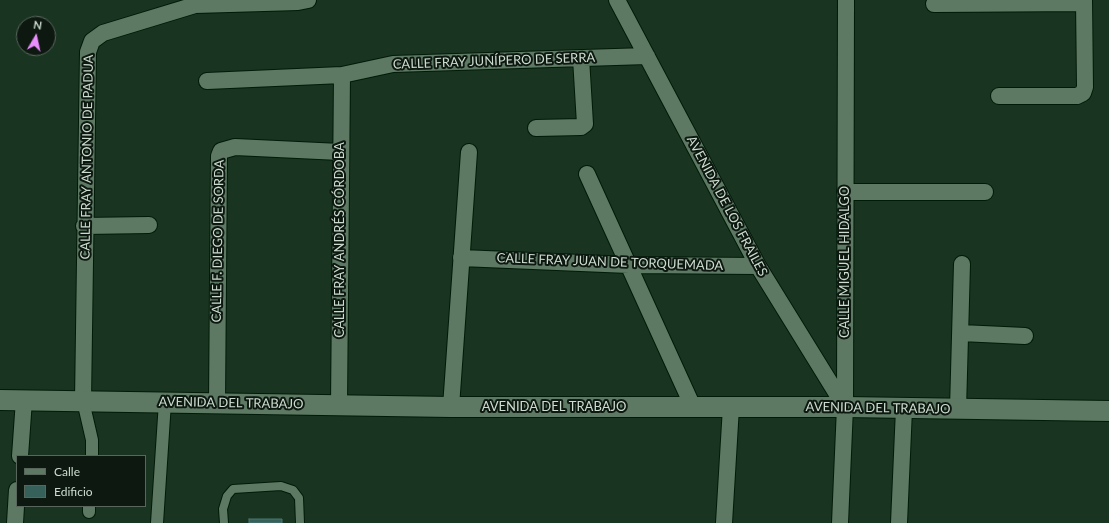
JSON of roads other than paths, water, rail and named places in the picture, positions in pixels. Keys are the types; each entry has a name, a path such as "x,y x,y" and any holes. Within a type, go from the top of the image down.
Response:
{"street":[{"name":"CALLE FRAY ANTONIO DE PADUA","path":"83,401 84,226 88,52 92,41 103,33 195,4 298,2 308,0"},
{"name":"AVENIDA DE LOS FRAILES","path":"617,0 758,266 845,407"},
{"name":"CALLE MIGUEL HIDALGO","path":"840,523 845,407 846,0"},
{"path":"934,4 1084,1 1085,87 1083,93 1077,96 999,96"},
{"name":"CALLE FRAY JUNÍPERO DE SERRA","path":"207,81 342,76 393,64 647,56"},
{"path":"536,128 581,127 585,124 581,58"},
{"name":"CALLE FRAY ANDRÉS CÓRDOBA","path":"339,405 340,152 342,76"},
{"name":"CALLE F. DIEGO DE SORDA","path":"217,403 218,156 222,151 235,147 340,152"},
{"path":"451,407 468,152"},
{"path":"587,174 693,407"},
{"path":"845,192 985,192"},
{"path":"84,226 149,225"},
{"name":"CALLE FRAY JUAN DE TORQUEMADA","path":"461,258 629,265 758,266"},
{"path":"958,409 962,264"},
{"path":"961,333 1025,336"},
{"name":"AVENIDA DEL TRABAJO","path":"0,400 451,407 845,407 1109,411"},
{"path":"20,455 24,400"},
{"path":"83,401 92,440 92,455"},
{"path":"157,523 165,402"},
{"path":"724,523 731,407"},
{"path":"900,523 904,408"},
{"path":"14,523 16,501"}],"lane":[{"path":"224,523 224,509 227,496 233,489 281,486 293,490 299,498 300,523"}]}
